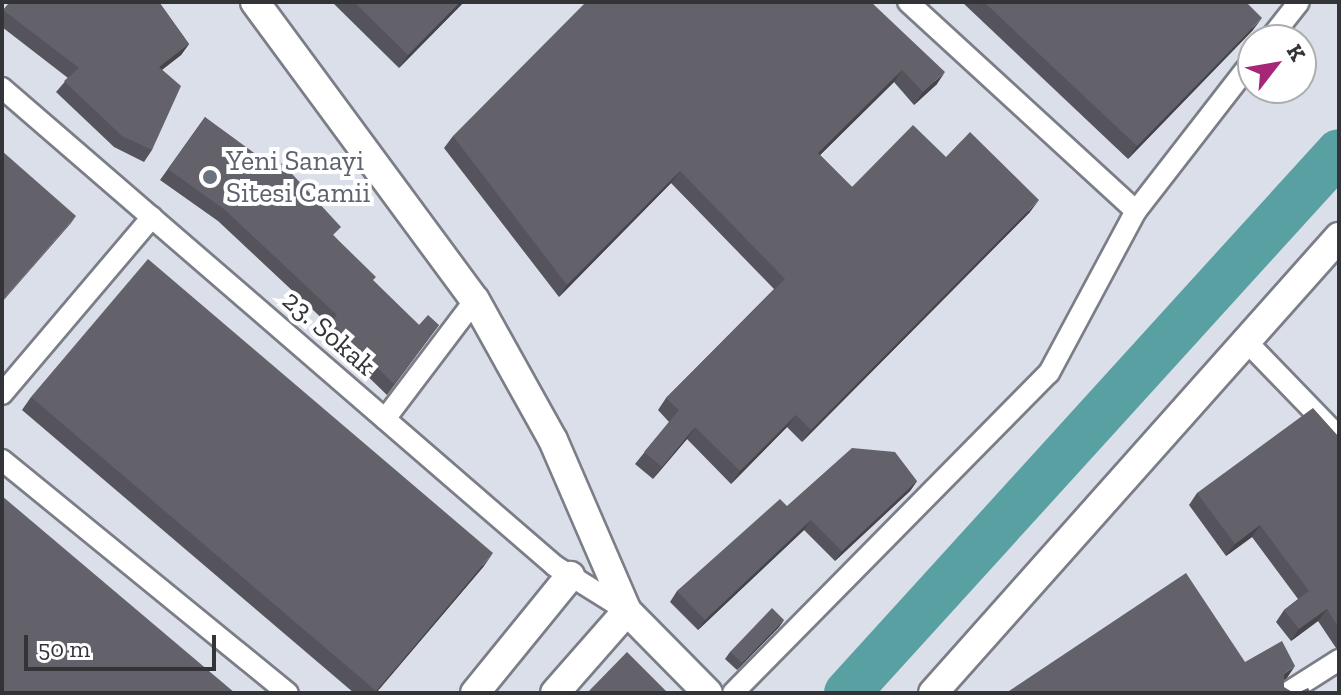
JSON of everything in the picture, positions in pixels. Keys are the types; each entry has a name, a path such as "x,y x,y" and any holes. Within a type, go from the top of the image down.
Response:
{"street":[{"path":"255,2 475,300 553,440 627,611 708,693"},
{"path":"908,2 1136,211"},
{"path":"1282,24 1299,2"},
{"path":"733,693 1049,373 1136,211 1237,81"},
{"name":"23. Sokak","path":"2,88 570,576 627,611"},
{"path":"2,394 152,217"},
{"path":"933,693 1244,339 1339,237"},
{"path":"385,419 475,300"},
{"path":"1244,339 1339,437"},
{"path":"2,460 288,693"},
{"path":"475,693 570,576"},
{"path":"555,693 627,611"},
{"path":"1287,693 1339,660"}],"building":[{"path":"10,2 159,2 189,44 159,67 181,86 152,150 122,136 64,81 79,68 3,10"},
{"path":"354,2 460,2 408,55"},
{"path":"586,2 871,2 945,72 923,92 902,70 818,153 852,187 913,125 946,157 970,132 1039,200 811,430 796,415 740,471 695,427 662,467 644,452 679,410 666,398 785,279 680,171 567,285 453,136"},
{"path":"984,2 1246,2 1262,18 1256,24 1237,24 1237,44 1137,146"},
{"path":"205,117 276,169 282,163 341,227 333,235 376,277 373,280 419,325 428,315 439,325 394,384 331,322 337,315 225,210 168,169"},
{"path":"2,151 76,216 2,301"},
{"path":"148,259 493,553 376,691 31,397"},
{"path":"1313,408 1339,437 1339,628 1327,609 1299,629 1284,610 1309,591 1260,525 1235,544 1197,493"},
{"path":"852,448 895,452 917,481 842,551 811,520 705,620 677,591 780,499 787,506"},
{"path":"2,496 235,693 2,693"},
{"path":"1186,573 1245,662 1282,641 1295,666 1284,674 1284,687 1294,693 1006,693"},
{"path":"772,608 784,620 742,663 730,652"},
{"path":"627,652 668,693 587,693"}],"waterway":[{"path":"847,693 1339,152"}],"place":[{"name":"Yeni Sanayi Sitesi Camii","path":"210,177"}]}
